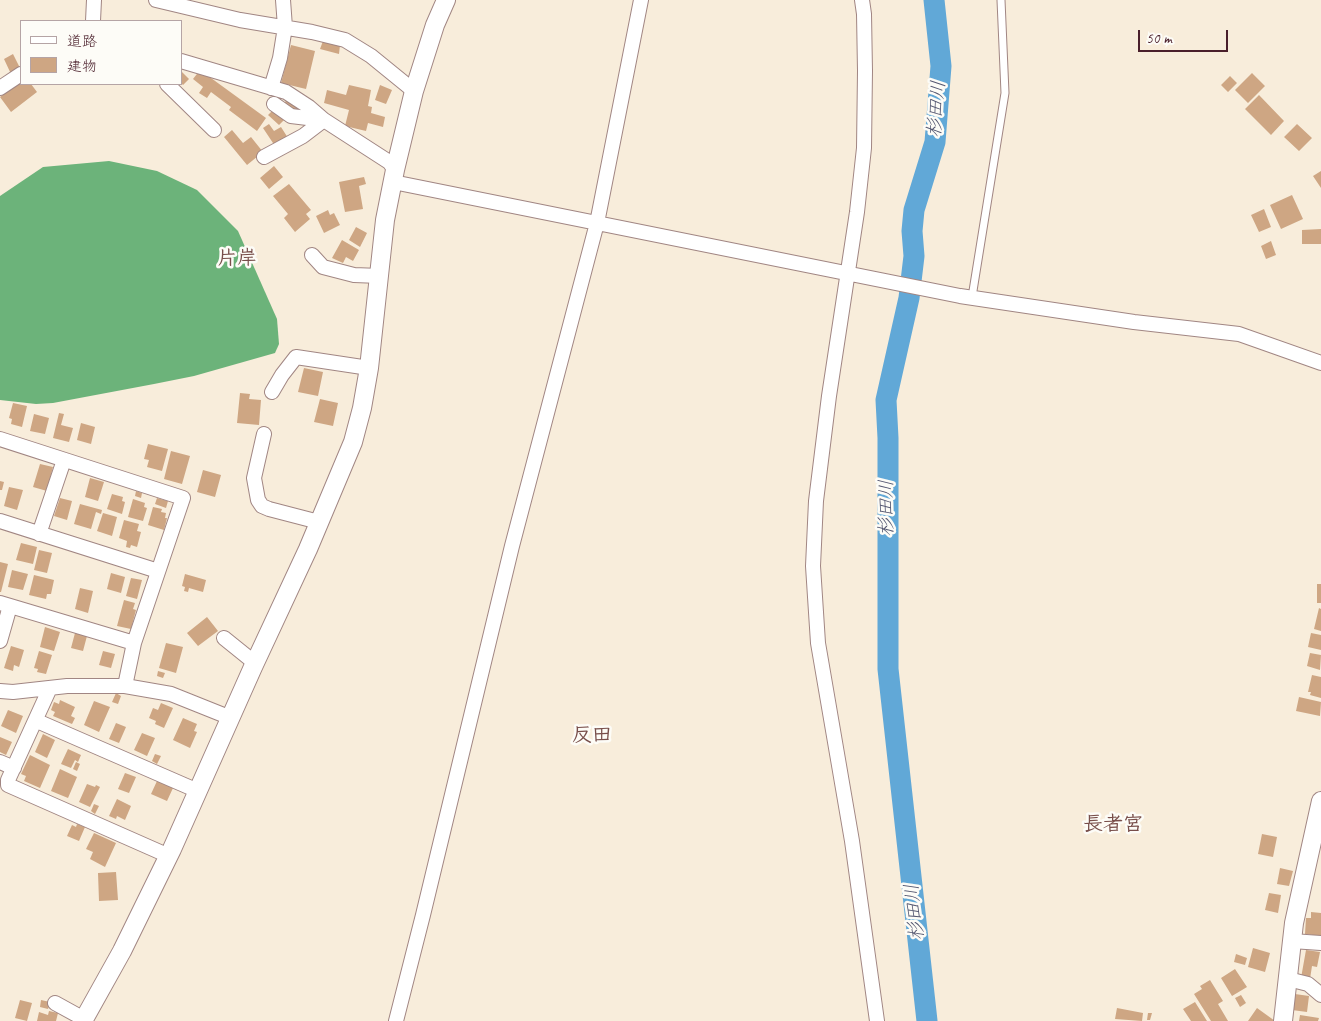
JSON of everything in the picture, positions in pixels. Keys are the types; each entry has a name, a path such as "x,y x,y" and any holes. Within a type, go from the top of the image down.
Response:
{"street":[{"path":"94,0 94,20"},
{"path":"156,0 240,20 285,27 345,40 371,56 414,91"},
{"path":"271,88 280,58 285,27 283,0"},
{"path":"55,1003 84,1020 122,951 169,856 353,442 362,408 369,368 385,220 394,176 414,91 435,25 446,0"},
{"path":"396,1021 426,905 512,546 597,222 641,0"},
{"path":"862,0 864,148 852,274 830,387 816,501 813,566 818,643 852,841 877,1021"},
{"path":"182,61 286,92 310,107 324,120 389,162 394,176"},
{"path":"0,88 20,75"},
{"path":"168,85 214,130"},
{"path":"274,104 291,116 324,120"},
{"path":"264,157 303,136 324,120"},
{"path":"394,176 597,222 778,260 966,296 1134,322 1239,334 1321,363"},
{"path":"312,255 323,267 354,275 380,276"},
{"path":"272,392 296,356 369,368"},
{"path":"264,434 254,478 258,500 262,506 269,509 319,522"},
{"path":"0,439 184,498 134,642 125,686"},
{"path":"39,534 64,460"},
{"path":"0,521 158,570"},
{"path":"0,641 5,604 134,642"},
{"path":"224,638 255,663"},
{"path":"0,691 13,692 50,688 125,686 171,694 231,718"},
{"path":"50,688 37,721 8,780 8,785 169,856"},
{"path":"37,721 198,790"},
{"path":"0,762 14,768"},
{"path":"1284,1021 1294,923 1321,801"},
{"path":"1292,941 1321,943"},
{"path":"1288,979 1308,984 1321,995"}],"lane":[{"path":"966,296 1005,93 1001,0"}],"green space":[{"path":"109,161 157,171 197,190 238,231 277,319 279,344 275,353 194,376 53,403 36,404 0,400 0,196 43,167"}],"building":[{"path":"323,41 340,45 339,54 320,49"},
{"path":"291,45 315,51 306,89 281,83"},
{"path":"13,54 20,70 11,74 4,59"},
{"path":"200,70 266,118 257,131 229,110 231,107 211,92 207,98 199,93 203,87 193,79"},
{"path":"182,72 189,79 182,84"},
{"path":"1252,73 1265,86 1248,103 1235,90"},
{"path":"1230,76 1237,83 1228,92 1221,85"},
{"path":"20,81 20,85 32,85 37,92 11,112 0,97"},
{"path":"349,85 371,90 368,106 372,107 371,113 385,117 383,127 368,123 366,131 345,126 349,110 324,103 327,90 346,95"},
{"path":"380,85 392,90 386,104 375,100"},
{"path":"1259,95 1284,121 1271,135 1245,109"},
{"path":"288,98 300,106 296,113 283,105"},
{"path":"275,108 286,118 279,125 268,115"},
{"path":"269,124 274,131 281,127 288,138 275,146 263,128"},
{"path":"1297,124 1312,138 1299,151 1284,137"},
{"path":"232,130 243,143 251,137 263,152 247,165 224,137"},
{"path":"274,166 283,177 269,189 260,178"},
{"path":"1321,171 1321,188 1313,176"},
{"path":"364,177 366,184 359,186 363,209 345,212 339,182"},
{"path":"289,184 311,210 306,214 310,219 295,232 284,218 288,214 273,196"},
{"path":"1292,195 1303,219 1281,229 1270,205"},
{"path":"1264,209 1271,227 1259,232 1251,215"},
{"path":"328,210 330,215 334,213 340,225 324,233 316,216"},
{"path":"356,227 367,233 360,247 349,240"},
{"path":"1321,229 1321,244 1302,244 1302,230"},
{"path":"342,240 359,250 353,261 346,257 343,263 332,258"},
{"path":"1271,241 1276,255 1266,259 1261,246"},
{"path":"304,368 323,372 318,396 298,392"},
{"path":"240,393 250,394 249,399 261,400 259,425 237,423"},
{"path":"320,399 338,403 333,426 314,422"},
{"path":"13,403 27,406 22,427 11,424 12,419 9,418"},
{"path":"59,413 64,414 61,425 73,428 69,442 53,438"},
{"path":"34,414 49,418 45,434 30,431"},
{"path":"81,423 95,427 91,444 77,440"},
{"path":"148,444 168,449 162,471 147,467 149,460 144,459"},
{"path":"171,451 190,456 182,484 164,479"},
{"path":"40,464 53,467 47,491 33,487"},
{"path":"203,470 221,475 215,497 197,492"},
{"path":"90,478 104,482 98,501 85,497"},
{"path":"0,481 4,482 2,490 0,490"},
{"path":"9,487 23,490 17,510 4,506"},
{"path":"136,491 142,493 141,498 135,496"},
{"path":"112,494 123,497 122,501 125,502 122,514 107,509"},
{"path":"60,498 72,501 67,520 54,516"},
{"path":"157,498 168,501 166,508 155,504"},
{"path":"133,499 145,503 144,507 147,508 143,521 128,517"},
{"path":"80,504 102,510 101,514 96,512 91,529 74,524"},
{"path":"153,507 162,509 161,512 166,513 165,518 167,518 164,530 148,525"},
{"path":"103,513 117,517 112,536 97,531"},
{"path":"124,520 139,524 137,531 141,532 137,547 131,545 130,548 126,547 127,541 119,538"},
{"path":"21,543 37,547 33,564 16,560"},
{"path":"39,550 52,553 47,573 34,570"},
{"path":"0,562 8,564 1,592 0,592"},
{"path":"12,570 28,574 23,590 8,587"},
{"path":"111,573 125,577 121,593 107,589"},
{"path":"185,574 206,580 203,592 189,588 188,592 184,591 185,587 182,586"},
{"path":"34,575 54,580 51,594 47,594 46,599 29,595"},
{"path":"131,578 142,580 137,599 126,596"},
{"path":"1317,584 1321,584 1321,603 1317,603"},
{"path":"80,588 93,591 88,613 75,609"},
{"path":"124,600 135,603 133,609 136,610 131,629 117,626"},
{"path":"1319,608 1321,609 1321,631 1314,629"},
{"path":"207,617 218,631 198,646 187,633"},
{"path":"45,627 60,632 54,651 40,647"},
{"path":"75,633 87,636 83,651 71,648"},
{"path":"1311,633 1321,635 1321,650 1308,647"},
{"path":"166,643 183,647 176,673 159,668"},
{"path":"11,646 24,650 19,667 14,665 13,671 4,668"},
{"path":"39,651 52,655 46,674 37,672 38,669 34,668"},
{"path":"103,651 115,654 111,668 99,665"},
{"path":"1310,653 1321,655 1320,670 1307,666"},
{"path":"158,671 165,673 163,678 157,676"},
{"path":"1312,675 1321,677 1321,698 1310,695 1311,692 1308,692"},
{"path":"116,693 121,696 118,704 112,702"},
{"path":"1299,697 1321,702 1320,716 1296,711"},
{"path":"60,700 75,707 71,716 75,718 72,724 53,716 55,712 51,710 54,702 59,704"},
{"path":"94,701 110,707 99,732 84,725"},
{"path":"161,703 173,708 164,728 155,724 156,721 149,718 153,708 158,710"},
{"path":"8,710 23,716 16,733 1,726"},
{"path":"183,718 197,724 194,731 197,732 190,748 173,740"},
{"path":"116,723 126,727 119,743 109,739"},
{"path":"142,733 155,738 147,756 134,750"},
{"path":"43,734 55,740 47,758 35,752"},
{"path":"0,737 12,742 6,755 0,752"},
{"path":"68,749 81,755 78,762 75,760 71,768 61,764"},
{"path":"155,754 161,756 157,764 152,761"},
{"path":"30,755 50,765 40,788 24,781 26,776 21,774"},
{"path":"76,762 80,764 77,771 73,769"},
{"path":"60,769 77,777 68,798 51,791"},
{"path":"125,773 136,777 129,793 118,789"},
{"path":"157,781 173,788 167,801 151,794"},
{"path":"87,784 100,787 90,807 79,802"},
{"path":"117,799 131,806 125,820 117,816 116,819 109,816"},
{"path":"94,804 99,806 95,814 91,811"},
{"path":"77,824 85,827 79,841 67,836 72,825 76,827"},
{"path":"94,833 116,843 105,867 90,859 93,852 86,849"},
{"path":"1262,834 1277,837 1273,857 1258,854"},
{"path":"1280,868 1293,871 1289,886 1277,884"},
{"path":"116,872 118,900 99,901 98,873"},
{"path":"1269,893 1281,895 1278,913 1265,910"},
{"path":"1311,912 1321,913 1321,936 1305,934 1306,918 1311,918"},
{"path":"1253,948 1270,953 1265,972 1248,967"},
{"path":"1306,950 1320,952 1317,967 1312,966 1310,979 1301,978"},
{"path":"1236,954 1247,958 1245,965 1234,962"},
{"path":"1235,969 1247,987 1232,996 1221,978"},
{"path":"1210,980 1223,1001 1218,1004 1228,1021 1211,1021 1194,994 1202,989 1200,986"},
{"path":"1295,994 1309,996 1307,1012 1292,1010"},
{"path":"1241,995 1246,1003 1240,1007 1235,998"},
{"path":"20,1000 32,1003 27,1021 15,1018"},
{"path":"41,1000 50,1002 48,1009 40,1007"},
{"path":"1195,1002 1207,1021 1191,1021 1183,1009"},
{"path":"1117,1008 1143,1013 1142,1021 1115,1019"},
{"path":"1257,1008 1275,1021 1248,1021"},
{"path":"49,1011 58,1013 56,1021 37,1021 39,1012 48,1015"},
{"path":"1148,1013 1152,1013 1150,1020 1147,1020"},
{"path":"1300,1015 1319,1018 1318,1021 1299,1021"}],"waterway":[{"name":"杉田川","path":"927,1021 888,669 888,438 886,400 909,298 914,256 912,231 914,210 935,142 941,66 934,0"}],"district":[{"name":"片岸","path":"237,259"},
{"name":"反田","path":"592,736"},
{"name":"長者宮","path":"1113,825"}]}
